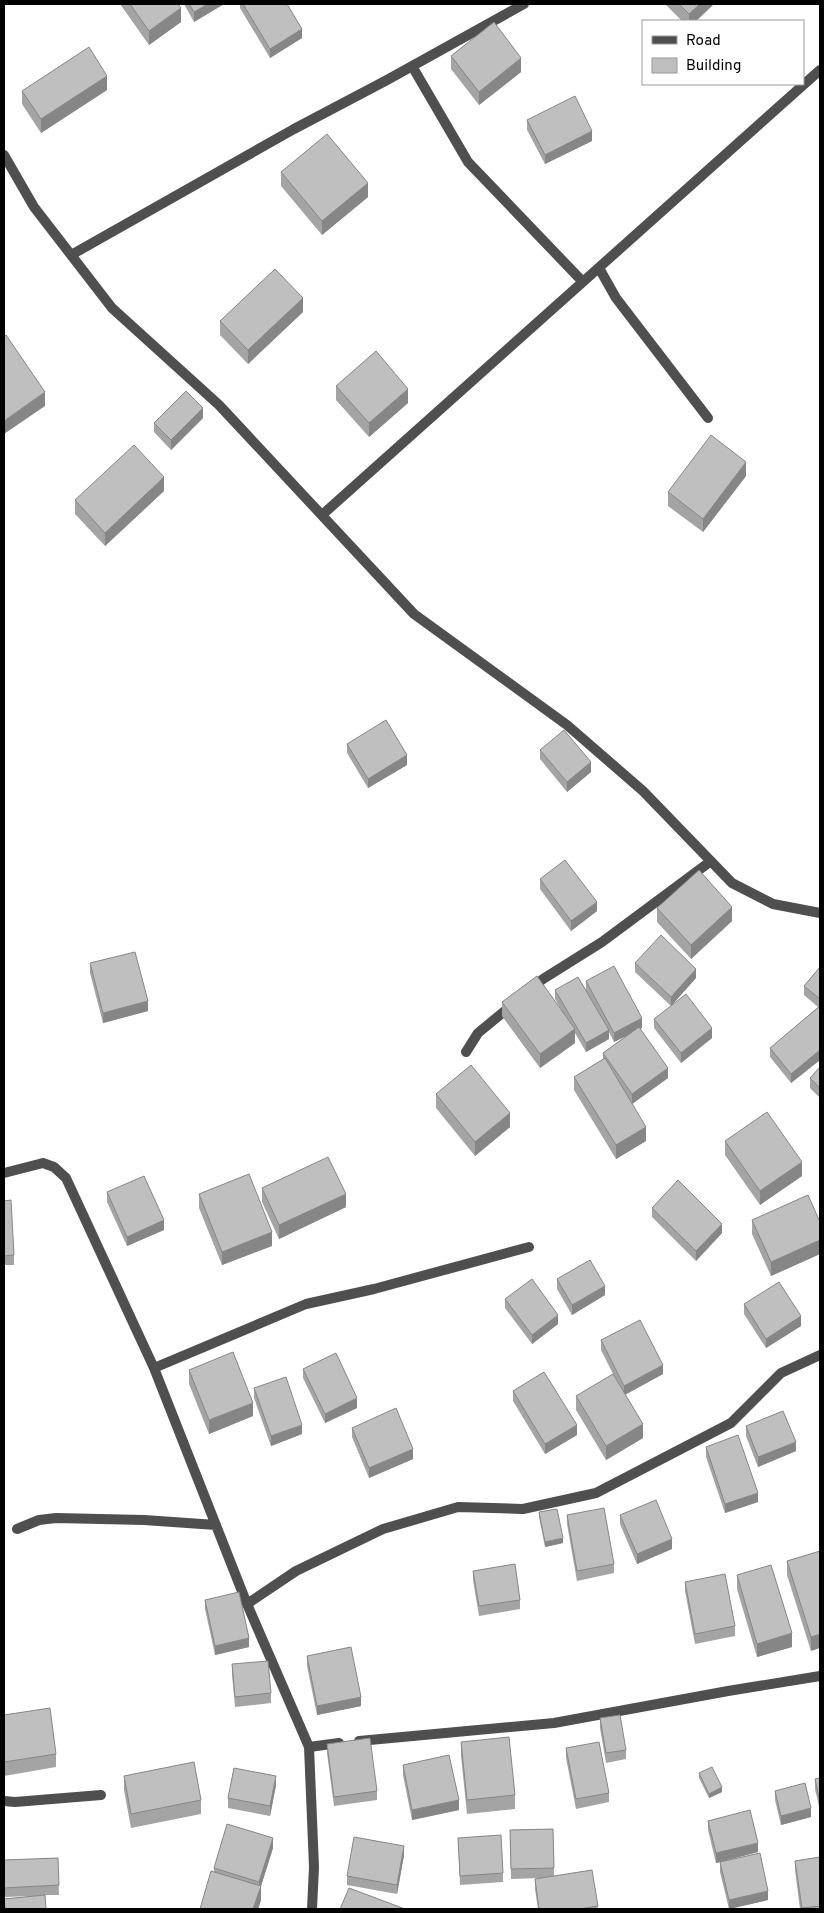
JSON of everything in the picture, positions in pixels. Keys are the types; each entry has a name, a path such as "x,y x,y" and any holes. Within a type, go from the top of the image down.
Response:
{"street":[{"path":"71,255 524,4"},
{"path":"412,66 468,162 583,282"},
{"path":"804,84 820,70"},
{"path":"322,515 803,85"},
{"path":"4,155 34,207 112,308 219,405 414,614 567,725 643,791 732,883 773,904 820,913"},
{"path":"599,268 616,298 708,418"},
{"path":"466,1052 478,1033 543,979 602,942 711,861"},
{"path":"4,1173 43,1163 54,1167 66,1178 154,1368 247,1604 309,1747 314,1867 312,1909"},
{"path":"154,1368 306,1304 374,1289 529,1247"},
{"path":"247,1604 296,1570 383,1529 458,1507 523,1509 596,1493 731,1424 780,1373 820,1355"},
{"path":"17,1529 39,1520 56,1518 144,1520 216,1525"},
{"path":"309,1747 554,1724 728,1691 820,1676"},
{"path":"4,1801 15,1802 101,1795"}],"building":[{"path":"130,4 178,4 181,8 149,31"},
{"path":"189,4 208,4 194,12"},
{"path":"243,4 287,4 302,29 270,49"},
{"path":"679,4 700,4 689,14"},
{"path":"494,22 521,58 479,92 451,56"},
{"path":"89,47 107,76 41,119 22,91"},
{"path":"575,96 592,131 545,155 527,120"},
{"path":"327,134 368,183 322,221 281,172"},
{"path":"275,269 303,298 248,350 220,321"},
{"path":"6,335 45,392 4,421 4,337"},
{"path":"376,351 408,389 369,423 336,386"},
{"path":"186,391 203,408 171,440 154,423"},
{"path":"711,435 746,462 703,519 668,492"},
{"path":"134,445 164,477 105,533 75,500"},
{"path":"386,720 407,755 368,779 347,744"},
{"path":"564,730 591,762 567,782 540,750"},
{"path":"565,860 597,902 571,921 540,879"},
{"path":"699,870 732,907 691,945 657,908"},
{"path":"661,935 696,969 671,997 635,963"},
{"path":"135,952 148,1001 103,1013 90,963"},
{"path":"614,966 642,1018 614,1033 586,981"},
{"path":"820,967 820,999 804,986"},
{"path":"537,976 575,1029 540,1054 502,1002"},
{"path":"578,977 609,1030 586,1043 555,990"},
{"path":"686,994 712,1028 681,1053 654,1019"},
{"path":"820,1006 820,1050 791,1074 770,1048"},
{"path":"639,1027 668,1068 632,1094 603,1053"},
{"path":"605,1058 646,1127 616,1145 574,1077"},
{"path":"471,1065 510,1113 475,1142 436,1094"},
{"path":"820,1067 820,1088 810,1078"},
{"path":"767,1112 802,1162 760,1191 725,1141"},
{"path":"328,1157 346,1194 279,1225 262,1188"},
{"path":"249,1174 272,1232 222,1252 199,1194"},
{"path":"144,1176 164,1220 127,1237 107,1192"},
{"path":"678,1180 722,1224 696,1251 652,1208"},
{"path":"808,1195 820,1222 820,1240 771,1262 752,1220"},
{"path":"11,1200 14,1255 4,1256 4,1201"},
{"path":"590,1260 605,1286 572,1305 557,1279"},
{"path":"532,1279 558,1315 532,1335 505,1299"},
{"path":"779,1282 801,1316 766,1339 744,1304"},
{"path":"640,1320 663,1365 624,1386 601,1340"},
{"path":"233,1352 253,1403 209,1420 189,1370"},
{"path":"336,1353 357,1398 325,1414 303,1369"},
{"path":"544,1372 577,1425 545,1444 513,1391"},
{"path":"613,1374 643,1424 606,1446 576,1396"},
{"path":"286,1377 302,1425 271,1436 254,1388"},
{"path":"396,1408 413,1449 369,1468 352,1428"},
{"path":"783,1411 796,1442 758,1457 746,1426"},
{"path":"738,1435 758,1493 725,1504 706,1447"},
{"path":"656,1500 672,1539 637,1554 620,1515"},
{"path":"604,1508 614,1564 577,1571 567,1515"},
{"path":"557,1509 563,1538 545,1542 539,1512"},
{"path":"820,1551 820,1634 811,1637 787,1561"},
{"path":"515,1564 520,1600 479,1606 473,1571"},
{"path":"771,1565 792,1633 757,1644 737,1575"},
{"path":"725,1574 735,1626 695,1634 685,1582"},
{"path":"239,1592 249,1638 215,1646 205,1600"},
{"path":"351,1647 361,1697 317,1706 307,1656"},
{"path":"268,1661 271,1693 235,1697 232,1664"},
{"path":"50,1708 56,1754 4,1762 4,1715"},
{"path":"620,1715 626,1750 606,1753 600,1718"},
{"path":"509,1737 515,1795 467,1800 461,1742"},
{"path":"370,1738 377,1791 334,1797 327,1744"},
{"path":"599,1742 609,1793 576,1799 566,1748"},
{"path":"449,1755 459,1800 412,1810 403,1765"},
{"path":"194,1762 201,1800 131,1814 124,1776"},
{"path":"712,1767 722,1787 709,1794 699,1773"},
{"path":"234,1768 276,1776 270,1806 228,1798"},
{"path":"820,1778 820,1802 815,1779"},
{"path":"805,1783 811,1808 781,1816 775,1791"},
{"path":"750,1810 758,1843 716,1853 708,1821"},
{"path":"227,1824 273,1838 259,1882 214,1868"},
{"path":"553,1829 554,1868 511,1869 510,1830"},
{"path":"501,1835 503,1873 460,1876 458,1838"},
{"path":"354,1837 404,1846 397,1885 347,1876"},
{"path":"760,1853 768,1891 729,1900 720,1862"},
{"path":"820,1857 820,1906 802,1908 795,1861"},
{"path":"58,1858 59,1885 4,1888 4,1860"},
{"path":"592,1870 598,1906 579,1909 539,1909 535,1879"},
{"path":"211,1871 261,1886 253,1909 200,1909"},
{"path":"349,1888 405,1909 340,1909"},
{"path":"45,1895 46,1909 5,1909 4,1899"}]}
